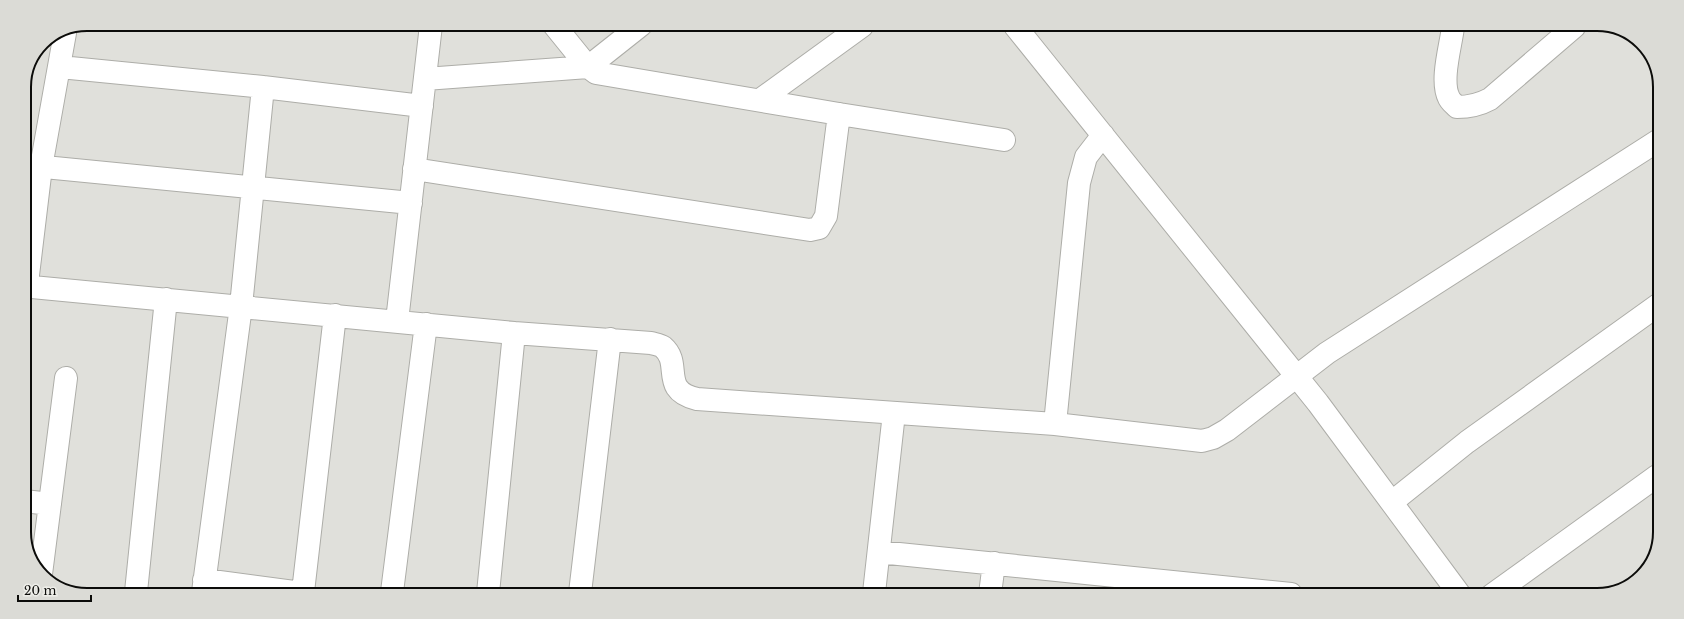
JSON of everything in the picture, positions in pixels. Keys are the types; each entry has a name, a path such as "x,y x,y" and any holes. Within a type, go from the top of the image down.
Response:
{"street":[{"path":"397,322 430,31"},
{"path":"559,31 588,67 596,73 1004,140"},
{"path":"425,79 588,67 633,31"},
{"path":"760,100 855,31"},
{"path":"1019,31 1296,376 1392,502 1455,588"},
{"path":"1452,31 1446,91 1449,99 1457,107 1468,107 1479,105 1490,99 1569,31"},
{"path":"31,213 33,166 60,66 65,35"},
{"path":"60,66 263,87 422,106"},
{"path":"234,588 204,586 241,306 263,87"},
{"path":"414,168 810,230 819,228 826,216 839,114"},
{"path":"1055,424 1079,183 1086,157 1103,135"},
{"path":"31,284 38,288 241,306 397,322 514,333 651,343 663,347 669,356 675,385 680,393 688,397 1055,424 1202,441 1213,438 1227,430 1296,376 1334,349 1653,144"},
{"path":"33,166 411,203"},
{"path":"136,588 151,458 166,299"},
{"path":"1392,502 1468,442 1653,308"},
{"path":"303,588 335,315"},
{"path":"393,588 426,324"},
{"path":"488,588 514,333"},
{"path":"581,588 610,340"},
{"path":"42,565 66,378"},
{"path":"875,588 894,413"},
{"path":"1502,588 1653,479"},
{"path":"31,502 50,504"},
{"path":"878,552 994,563 1107,585 1168,588"},
{"path":"991,588 994,563"}]}
